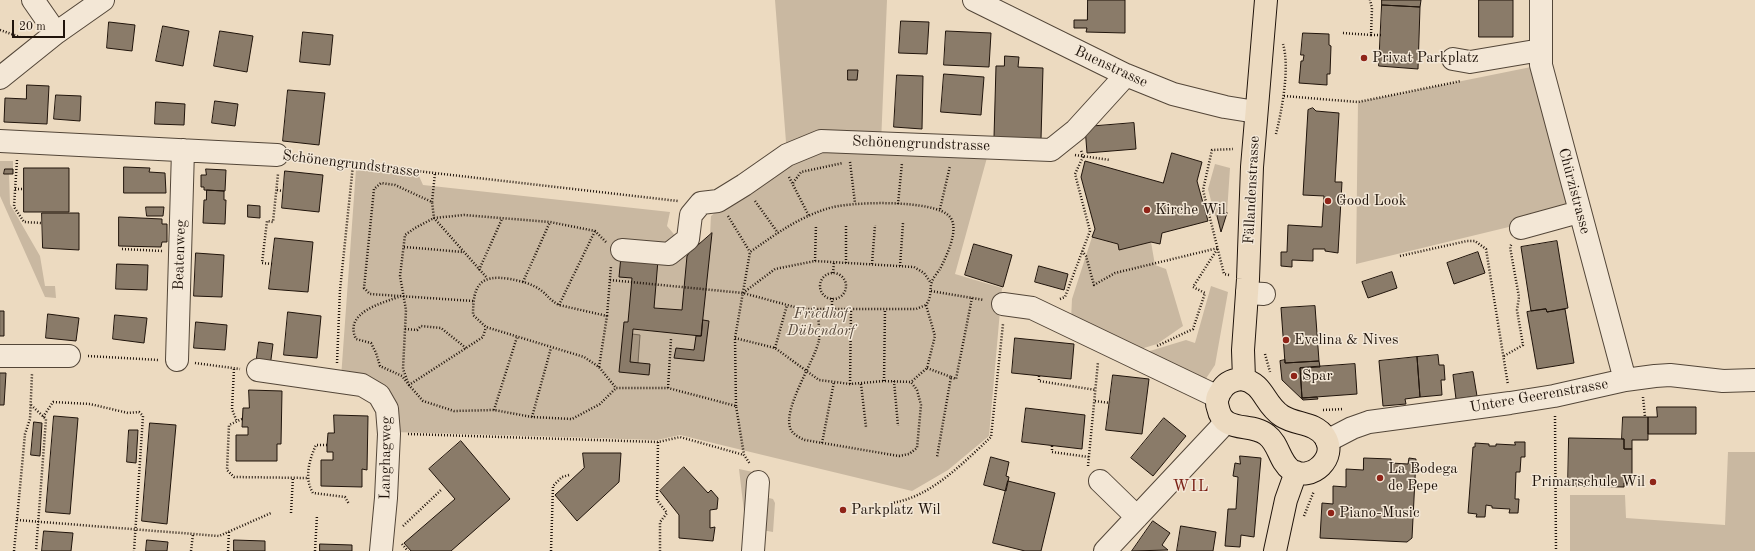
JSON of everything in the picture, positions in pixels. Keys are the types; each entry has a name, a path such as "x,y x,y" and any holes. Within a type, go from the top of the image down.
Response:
{"main road":[{"name":"Fällandenstrasse","path":"1244,379 1243,350 1255,293 1256,112 1262,60 1266,0"},
{"path":"1244,379 1253,382 1258,386 1269,404 1282,416 1296,423 1315,427 1320,431 1327,441 1327,455 1321,466 1310,472 1296,472 1287,466 1273,440 1267,435 1255,428 1235,427 1226,422 1218,410 1218,397 1224,386 1229,382 1244,379"},
{"path":"1275,551 1286,500 1296,472"}],"street":[{"path":"33,0 56,33"},
{"path":"0,78 56,33 103,0"},
{"name":"Buenstrasse","path":"974,0 1126,75 1173,94 1225,107 1256,112"},
{"name":"Chürzistrasse","path":"1541,0 1542,65 1579,212 1625,380"},
{"path":"1453,59 1470,62 1541,50"},
{"path":"1051,150 1076,130 1126,75"},
{"name":"Schönengrundstrasse","path":"613,251 669,254 688,239 691,215 710,202 744,185 787,155 821,140 1051,150"},
{"name":"Schönengrundstrasse","path":"9,141 278,155"},
{"name":"Beatenweg","path":"177,360 182,150"},
{"path":"1518,233 1579,212"},
{"path":"1004,304 1032,308 1218,397"},
{"path":"0,356 69,356"},
{"name":"Langhagweg","path":"258,370 362,385 379,395 387,409 389,434 386,498 381,551"},
{"name":"Untere Geerenstrasse","path":"1327,441 1352,428 1370,422 1554,396 1625,380 1670,375 1723,381 1755,380"},
{"path":"1105,551 1226,422"},
{"path":"1094,475 1137,517"},
{"path":"753,551 758,482"}],"path":[{"path":"1370,0 1372,8 1371,34"},
{"path":"0,30 24,38"},
{"path":"1343,33 1381,35"},
{"path":"1279,120 1284,96 1285,51 1282,40"},
{"path":"1284,96 1358,102 1465,80"},
{"path":"9,141 15,189 14,207 24,222 42,223"},
{"path":"1224,274 1203,190 1212,150 1233,149"},
{"path":"1051,150 1083,157 1110,160"},
{"path":"272,264 262,263 267,221 274,222 278,155"},
{"name":"Schönengrundstrasse","path":"278,155 353,165 710,202"},
{"path":"1032,308 1065,297 1090,230 1075,174 1083,157"},
{"path":"850,162 855,203"},
{"path":"793,183 801,172 850,162 857,162"},
{"path":"894,162 909,162"},
{"path":"898,204 902,162"},
{"path":"337,381 340,290 353,165"},
{"path":"940,209 950,166 943,165"},
{"path":"435,173 432,202 434,218 487,278"},
{"path":"788,175 809,216"},
{"path":"432,202 395,185 381,183 374,189 364,288 370,294 403,295 473,301"},
{"path":"744,185 778,233"},
{"path":"15,189 24,189"},
{"path":"277,190 284,190"},
{"path":"710,202 750,252"},
{"path":"389,434 658,442 680,437 744,455 736,406 735,338 743,293 750,252 788,226 809,216 828,208 855,203 898,204 940,209 951,218 955,230 945,259 931,284 929,301 926,305 916,309 802,309 743,293 610,280"},
{"path":"409,385 403,369 406,310 400,276 405,235 434,218 464,216 550,222 595,231 613,251 607,316 599,367"},
{"path":"479,270 502,219"},
{"path":"522,282 550,222"},
{"path":"900,266 903,223"},
{"path":"846,224 846,263"},
{"path":"815,261 816,225"},
{"path":"872,264 875,225"},
{"path":"559,305 595,231"},
{"path":"1504,356 1523,345 1517,310 1519,297 1510,247 1518,233"},
{"path":"1400,256 1467,241 1476,241 1486,249 1504,356 1510,403"},
{"path":"404,247 464,252"},
{"path":"1082,250 1086,256 1094,285 1115,274 1218,248"},
{"path":"1158,346 1193,329 1204,293 1193,287 1218,248"},
{"path":"122,249 180,252"},
{"path":"743,293 775,269 815,261 914,267 924,272 931,284"},
{"path":"833,273 834,262"},
{"path":"833,273 844,279 846,286 840,297 832,298 824,295 821,283 825,276 833,273"},
{"path":"607,316 559,305 552,301 542,291 522,282 496,277 487,278 477,287 473,301 473,315 486,327 584,357 599,367 616,388"},
{"path":"891,503 902,502 920,495 958,467 991,437 1004,304 931,291"},
{"path":"403,295 362,312 354,323 353,333 356,339 371,344 376,353 380,366 402,376 423,401 454,411 494,410 532,417 572,419 600,404 616,388 668,388 736,406"},
{"path":"832,298 832,310"},
{"path":"927,368 956,379 972,298"},
{"path":"775,348 787,305"},
{"path":"735,338 775,348 819,380 850,384 884,381 911,382 927,368 935,336 926,305"},
{"path":"818,309 819,340 794,400 790,424 791,430 799,438 899,456 909,454 917,448 920,405 917,390 911,382"},
{"path":"884,381 885,309"},
{"path":"850,384 851,310"},
{"path":"405,329 417,330 421,326 442,328 466,348"},
{"path":"409,385 483,337 486,327"},
{"path":"494,410 517,337"},
{"path":"668,388 671,339"},
{"path":"532,417 551,348"},
{"path":"1264,349 1265,360 1271,374"},
{"path":"14,551 25,434 30,419 33,356"},
{"path":"1094,475 1089,457 1098,361"},
{"path":"234,369 232,409 237,422"},
{"path":"1039,376 1039,381 1096,390"},
{"path":"937,457 951,377"},
{"path":"894,381 898,426"},
{"path":"822,443 834,382"},
{"path":"861,384 866,427"},
{"path":"1643,394 1645,417"},
{"path":"1554,396 1556,551"},
{"path":"1094,401 1110,402"},
{"path":"43,417 53,402 90,404 128,413 139,412 143,416 134,551"},
{"path":"31,404 46,419 36,551"},
{"path":"1320,410 1344,409"},
{"path":"242,419 229,425 227,470 234,477 308,478"},
{"path":"658,442 657,500 667,513 660,522 660,551"},
{"path":"328,445 316,446 311,456 308,486 313,493 345,497 349,504"},
{"path":"1052,446 1052,452 1089,457"},
{"path":"551,551 552,486 562,477 569,475"},
{"path":"291,514 293,477"},
{"path":"1303,519 1315,488"},
{"path":"399,529 441,490"},
{"path":"17,520 219,536 271,513"},
{"path":"315,551 317,516"},
{"path":"228,551 229,532"},
{"path":"191,551 192,534"}],"green space":[{"path":"775,0 887,0 881,143 787,155"},
{"path":"1541,65 1579,210 1356,264 1358,102"},
{"name":"Friedhof Dübendorf","path":"806,150 988,154 955,274 1002,288 989,436 948,470 912,491 680,435 657,440 394,432 394,415 341,378 356,169 419,176 423,185 670,212 667,226 689,252 710,235 711,216"},
{"path":"0,161 13,161 13,169 5,169 4,173 9,174 10,204 40,256 45,286 55,286 56,298 45,297 0,196"},
{"path":"1215,164 1230,168 1227,213 1215,216 1208,189"},
{"path":"1092,237 1118,244 1119,250 1151,242 1155,265 1166,269 1183,326 1157,344 1134,351 1071,320 1072,299"},
{"path":"1211,286 1228,292 1215,365 1203,383 1140,354 1186,340 1195,343"},
{"path":"1728,452 1755,452 1755,551 1570,551 1570,495 1625,495 1626,518 1725,525"},
{"path":"739,469 753,472 748,520 745,520"},
{"path":"769,498 773,499 775,503 773,532 756,529 764,501"}],"shaded area":[{"path":"632,334 640,335 638,363 630,362"}],"building":[{"path":"1088,0 1125,0 1125,33 1086,32 1087,28 1074,28 1074,20 1087,20"},
{"path":"1382,0 1421,0 1420,7 1382,5"},
{"path":"1479,0 1513,0 1513,37 1479,37"},
{"path":"1382,5 1420,7 1418,69 1379,66"},
{"path":"901,21 929,22 927,54 899,53"},
{"path":"109,22 135,25 132,51 107,48"},
{"path":"163,26 189,31 183,66 156,61"},
{"path":"220,31 253,36 247,72 214,66"},
{"path":"946,31 991,33 989,67 944,65"},
{"path":"303,32 333,35 330,65 300,62"},
{"path":"1303,33 1329,34 1329,45 1331,46 1330,74 1327,74 1327,85 1299,83 1301,61 1303,61 1304,55 1301,55"},
{"path":"1005,56 1019,57 1018,67 1043,68 1041,139 994,137 996,66 1004,66"},
{"path":"848,70 858,70 857,80 848,80"},
{"path":"944,74 984,77 981,115 941,112"},
{"path":"897,75 923,76 922,129 894,127"},
{"path":"27,85 49,86 47,124 4,122 5,98 26,99"},
{"path":"288,90 325,93 319,145 283,141"},
{"path":"56,95 81,96 80,121 54,119"},
{"path":"215,101 238,104 235,126 212,123"},
{"path":"156,102 185,104 184,125 155,124"},
{"path":"1313,108 1316,111 1339,113 1335,182 1342,182 1338,253 1325,251 1325,249 1313,249 1313,261 1292,260 1292,267 1281,266 1281,252 1287,252 1288,225 1322,227 1324,196 1303,195 1308,110"},
{"path":"1134,123 1136,149 1087,153 1085,127"},
{"name":"Kirche Wil","path":"1172,153 1202,162 1197,181 1208,221 1162,233 1160,244 1151,242 1119,250 1118,244 1092,237 1095,229 1081,177 1085,161 1163,183"},
{"path":"124,167 150,168 149,172 165,173 166,193 124,193"},
{"path":"24,168 69,168 69,212 24,212"},
{"path":"5,169 13,169 13,174 4,174"},
{"path":"206,169 226,170 225,191 204,190 204,187 201,187 201,175 206,175"},
{"path":"285,171 323,175 319,212 282,208"},
{"path":"207,190 224,191 224,200 226,200 225,224 203,223 204,200 206,200"},
{"path":"248,205 260,206 260,218 248,217"},
{"path":"146,207 164,207 163,216 147,216"},
{"path":"42,213 79,213 79,250 43,248"},
{"path":"1227,213 1221,232 1217,216"},
{"path":"119,217 162,219 162,224 167,224 167,242 162,242 161,247 119,246"},
{"path":"712,233 701,336 633,329 630,362 650,364 649,375 619,372 624,322 628,322 632,278 619,277 621,256 658,260 654,308 682,310 687,256"},
{"path":"275,238 313,242 308,292 269,289"},
{"path":"1557,241 1568,308 1547,312 1546,309 1531,311 1521,247"},
{"path":"974,244 1012,255 1003,287 965,275"},
{"path":"1478,252 1485,273 1454,284 1447,263"},
{"path":"196,253 224,255 222,297 194,296"},
{"path":"117,264 148,265 147,290 116,289"},
{"path":"1039,266 1068,274 1064,290 1035,282"},
{"path":"1392,272 1397,288 1368,298 1362,282"},
{"path":"1315,306 1319,361 1285,363 1281,308"},
{"path":"1546,309 1547,312 1565,309 1574,363 1537,369 1527,312"},
{"path":"0,311 4,311 4,336 0,336"},
{"path":"288,312 321,316 317,358 284,355"},
{"path":"48,314 79,318 76,341 46,338"},
{"path":"115,315 147,318 144,343 113,339"},
{"path":"703,320 709,321 704,361 674,358 676,348 694,350 696,336 701,336"},
{"path":"196,322 227,325 225,350 194,348"},
{"path":"1015,338 1074,344 1071,379 1012,373"},
{"path":"259,342 273,344 270,367 256,365"},
{"path":"1438,355 1439,365 1444,365 1445,380 1441,380 1442,395 1420,397 1417,357"},
{"path":"1417,357 1420,397 1405,399 1406,404 1383,406 1379,361"},
{"path":"1285,360 1285,363 1319,361 1320,367 1300,368 1302,398 1317,397 1318,399 1303,400 1282,380 1280,361"},
{"path":"1355,364 1357,394 1302,398 1300,368"},
{"path":"1473,372 1477,396 1456,399 1453,375"},
{"path":"0,373 6,373 4,405 0,405"},
{"path":"1113,375 1149,379 1142,434 1106,430"},
{"path":"249,390 282,391 281,444 277,444 277,461 236,461 236,435 248,435 248,427 242,427 243,408 249,408"},
{"path":"1657,407 1696,407 1696,434 1648,434 1648,417 1657,417"},
{"path":"1026,408 1085,415 1082,449 1022,442"},
{"path":"334,415 368,416 367,470 362,469 362,487 321,486 321,460 333,460 333,452 327,452 327,445 328,433 334,433"},
{"path":"54,416 78,418 70,514 46,512"},
{"path":"1623,417 1648,417 1648,440 1632,440 1632,449 1624,449 1624,439 1622,439"},
{"path":"1164,418 1186,436 1153,476 1131,458"},
{"path":"34,422 42,423 40,456 31,455"},
{"path":"150,423 176,425 167,524 142,521"},
{"path":"129,430 138,430 136,463 127,462"},
{"path":"1569,438 1624,439 1624,449 1632,449 1632,483 1624,483 1624,487 1568,486"},
{"path":"461,441 510,499 451,551 411,551 404,543 455,499 429,469"},
{"path":"1515,442 1525,442 1525,457 1521,457 1520,472 1516,472 1515,499 1519,499 1518,513 1509,513 1510,509 1492,508 1492,506 1486,505 1485,517 1476,517 1477,514 1468,513 1473,447 1475,447 1475,443 1496,446 1496,444 1515,445"},
{"path":"583,453 621,453 619,482 577,521 555,495 584,468"},
{"path":"1240,456 1261,458 1254,537 1241,535 1240,547 1225,546 1228,509 1236,509 1238,477 1233,476 1235,463 1240,464"},
{"path":"991,457 1009,462 1006,476 1009,477 1006,491 984,485"},
{"path":"1364,458 1391,459 1391,463 1408,464 1409,458 1416,459 1412,538 1407,542 1320,538 1322,503 1333,504 1333,486 1346,487 1346,469 1363,470"},
{"path":"684,467 708,493 711,490 718,498 717,509 710,510 710,528 715,527 713,541 679,538 679,515 660,491"},
{"path":"1008,481 1055,493 1041,551 1025,551 993,543"},
{"path":"1153,521 1170,533 1162,545 1168,550 1132,551"},
{"path":"1181,526 1216,532 1213,551 1177,551"},
{"path":"44,531 73,533 71,551 42,551"},
{"path":"147,540 168,542 167,551 146,551"},
{"path":"234,540 265,541 265,551 234,551"},
{"path":"320,544 352,545 352,551 320,551"}],"place":[{"name":"Privat Parkplatz","path":"1364,58"},
{"name":"Good Look","path":"1328,201"},
{"name":"Kirche Wil","path":"1147,210"},
{"name":"Evelina & Nives","path":"1286,340"},
{"name":"Spar","path":"1294,376"},
{"name":"La Bodega de Pepe","path":"1380,478"},
{"name":"Primarschule Wil","path":"1653,482"},
{"name":"Parkplatz Wil","path":"843,510"},
{"name":"Piano-Music","path":"1331,513"}],"district":[{"name":"WIL","path":"1191,487"}]}
